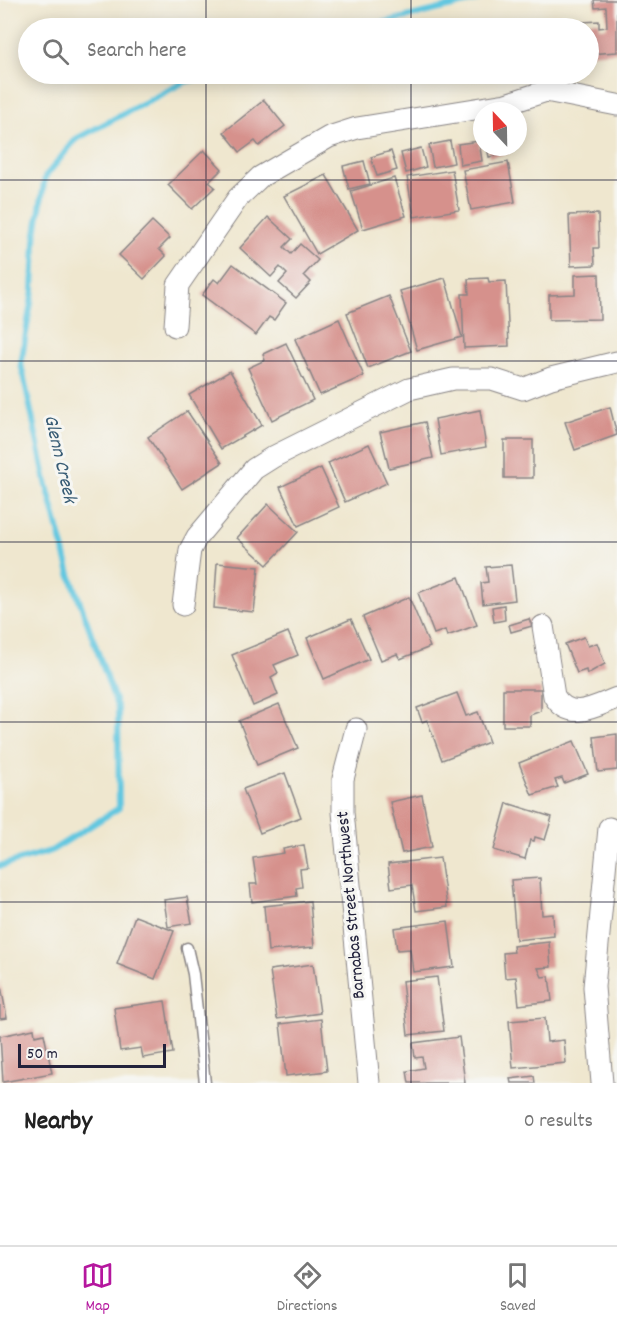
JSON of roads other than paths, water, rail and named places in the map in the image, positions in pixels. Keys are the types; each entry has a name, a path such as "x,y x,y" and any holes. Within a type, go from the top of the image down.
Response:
{"street":[{"path":"175,326 178,285 238,198 260,177 328,137 357,128 506,105 546,91 617,105"},
{"path":"183,605 190,550 197,537 254,469 273,457 409,389 429,382 492,378 523,389 551,378 617,362"},
{"path":"543,626 554,696 559,705 568,710 583,712 617,698"},
{"name":"Barnabas Street Northwest","path":"356,729 343,779 343,812 369,1083"},
{"path":"602,1083 594,987 609,828"}],"lane":[{"path":"187,948 194,974 205,1083"}],"waterway":[{"name":"Glenn Creek","path":"403,18 478,0"},
{"name":"Glenn Creek","path":"0,866 51,851 119,808 118,709 70,574 46,482 21,364 33,290 35,240 45,177 76,139 180,84"}]}
